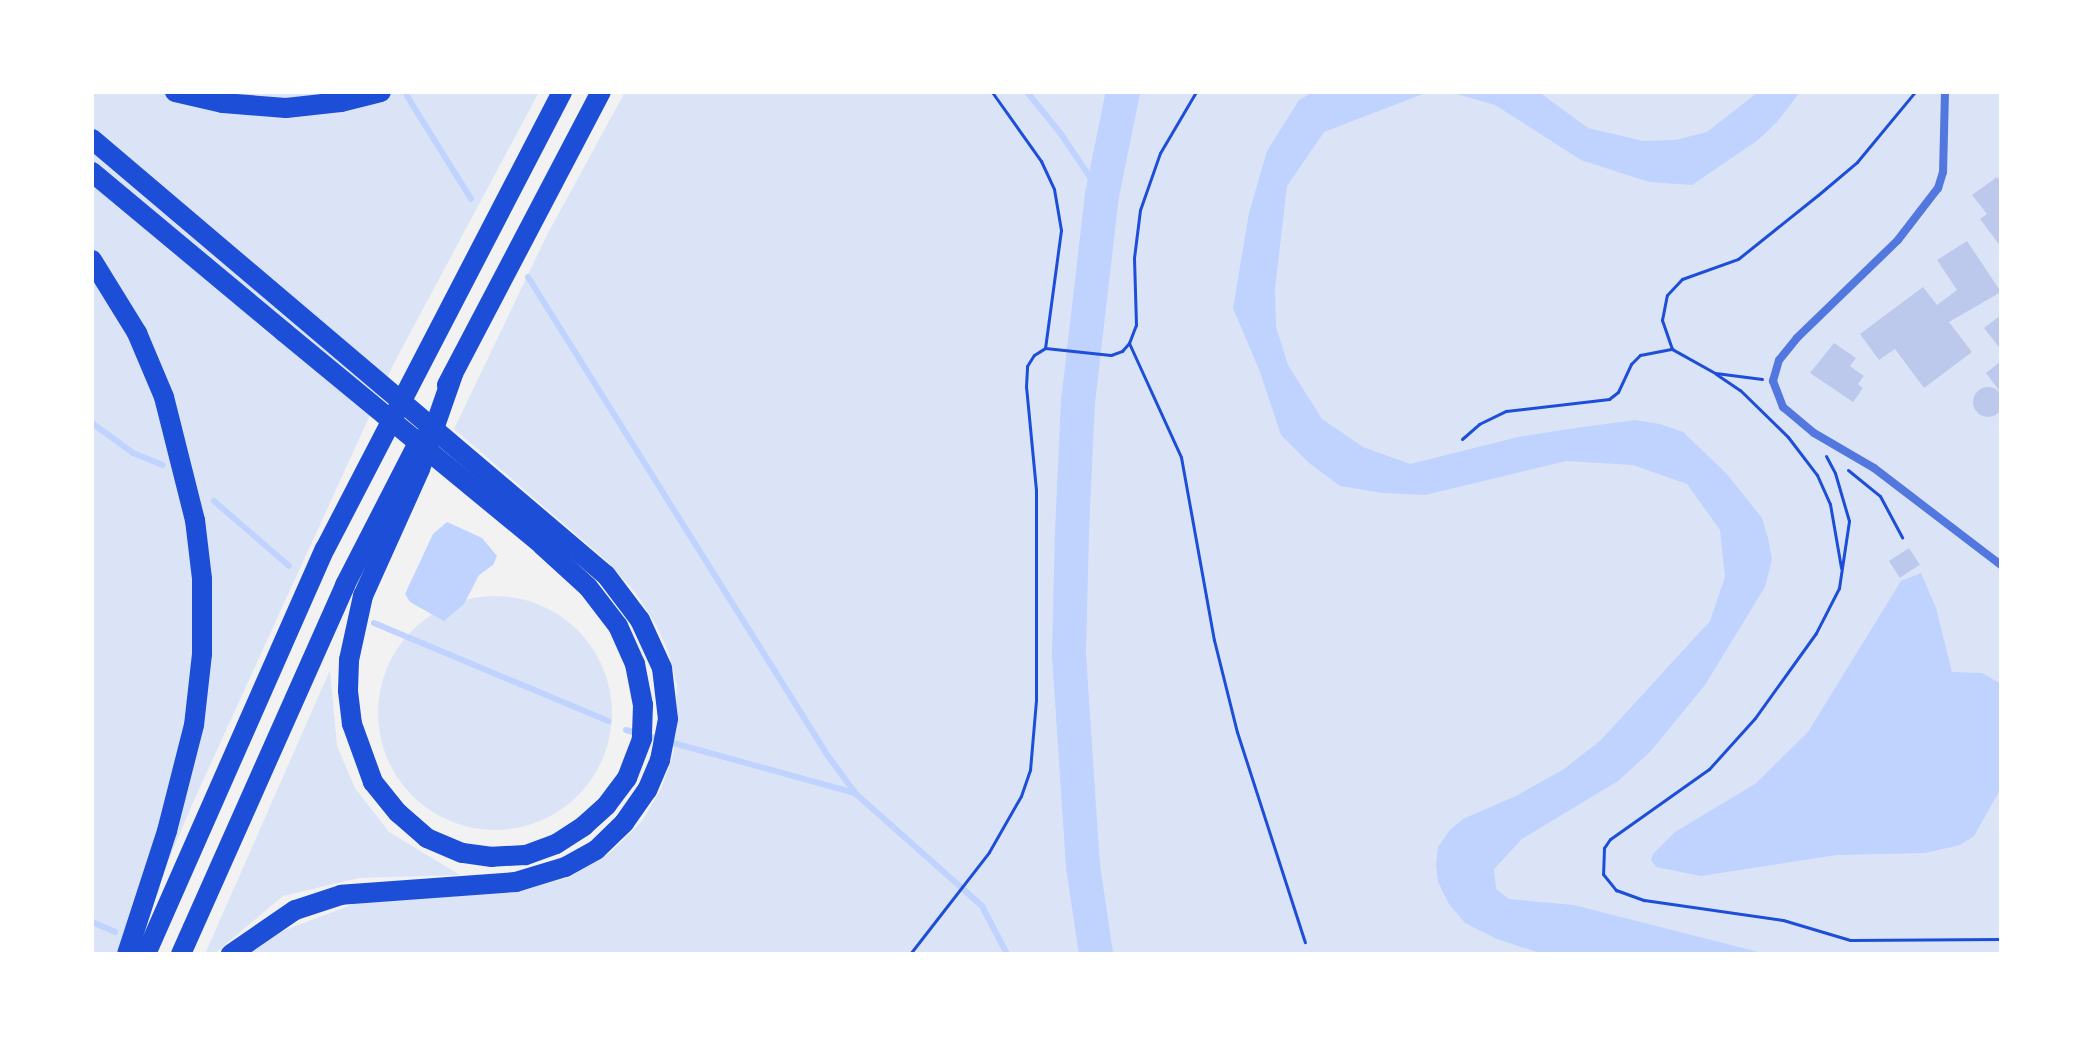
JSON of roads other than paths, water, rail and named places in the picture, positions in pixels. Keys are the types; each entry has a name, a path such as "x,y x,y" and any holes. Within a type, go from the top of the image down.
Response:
{"highway":[{"path":"175,92 223,103 286,108 381,92"},
{"path":"146,954 325,549 562,92"},
{"path":"181,954 345,585 601,92"},
{"path":"92,139 551,525 606,575 640,620 662,668 668,719 660,760 647,790 624,823 596,850 565,867 516,882 341,895 295,910 231,954"},
{"path":"92,172 542,545 588,587 618,626 635,664 643,705 642,739 627,778 607,805 584,826 556,844 525,855 492,857 462,853 427,838 398,813 373,782 352,724 348,690 349,660 363,596 420,469 453,374"},
{"path":"92,260 137,333 164,397 195,520 202,579 202,654 194,725 167,831 127,954"}],"street":[{"path":"1945,92 1943,172 1938,188 1898,240 1797,338 1779,360 1773,381 1783,407 1814,433 1874,468 2001,565"}],"water":[{"path":"1313,92 1428,92 1324,132 1287,186 1275,289 1276,327 1288,365 1322,419 1363,447 1410,464 1518,437 1635,420 1660,424 1683,432 1726,473 1762,518 1768,538 1772,559 1765,587 1705,685 1650,752 1618,781 1522,839 1494,869 1496,889 1509,899 1574,905 1766,954 1543,954 1497,939 1465,923 1449,904 1438,882 1436,864 1438,847 1449,831 1463,819 1516,796 1564,769 1601,740 1710,621 1725,577 1720,530 1687,484 1633,465 1566,461 1425,495 1383,493 1340,486 1309,463 1281,435 1260,372 1233,308 1249,213 1267,151 1299,100"},
{"path":"1450,92 1539,92 1588,128 1643,141 1675,140 1707,132 1758,92 1800,92 1777,122 1758,140 1692,185 1649,182 1581,160 1495,105"},
{"path":"447,522 482,538 497,556 493,565 479,575 464,604 444,621 410,602 405,594 433,534"},
{"path":"1921,573 1936,608 1952,672 1982,673 2001,684 2001,788 1974,836 1960,845 1925,853 1837,855 1701,876 1656,867 1651,860 1653,854 1675,832 1755,784 1808,732 1901,581"}],"waterway":[{"path":"1027,92 1061,134 1102,195"},
{"path":"1096,954 1083,866 1069,654 1072,532 1078,402 1102,195 1123,92"},
{"path":"407,96 471,199"},
{"path":"528,277 828,756 856,794 982,906 1007,954"},
{"path":"92,423 133,453 163,465"},
{"path":"214,501 289,566"},
{"path":"374,623 608,721"},
{"path":"626,730 854,793"},
{"path":"92,922 115,932"}]}
